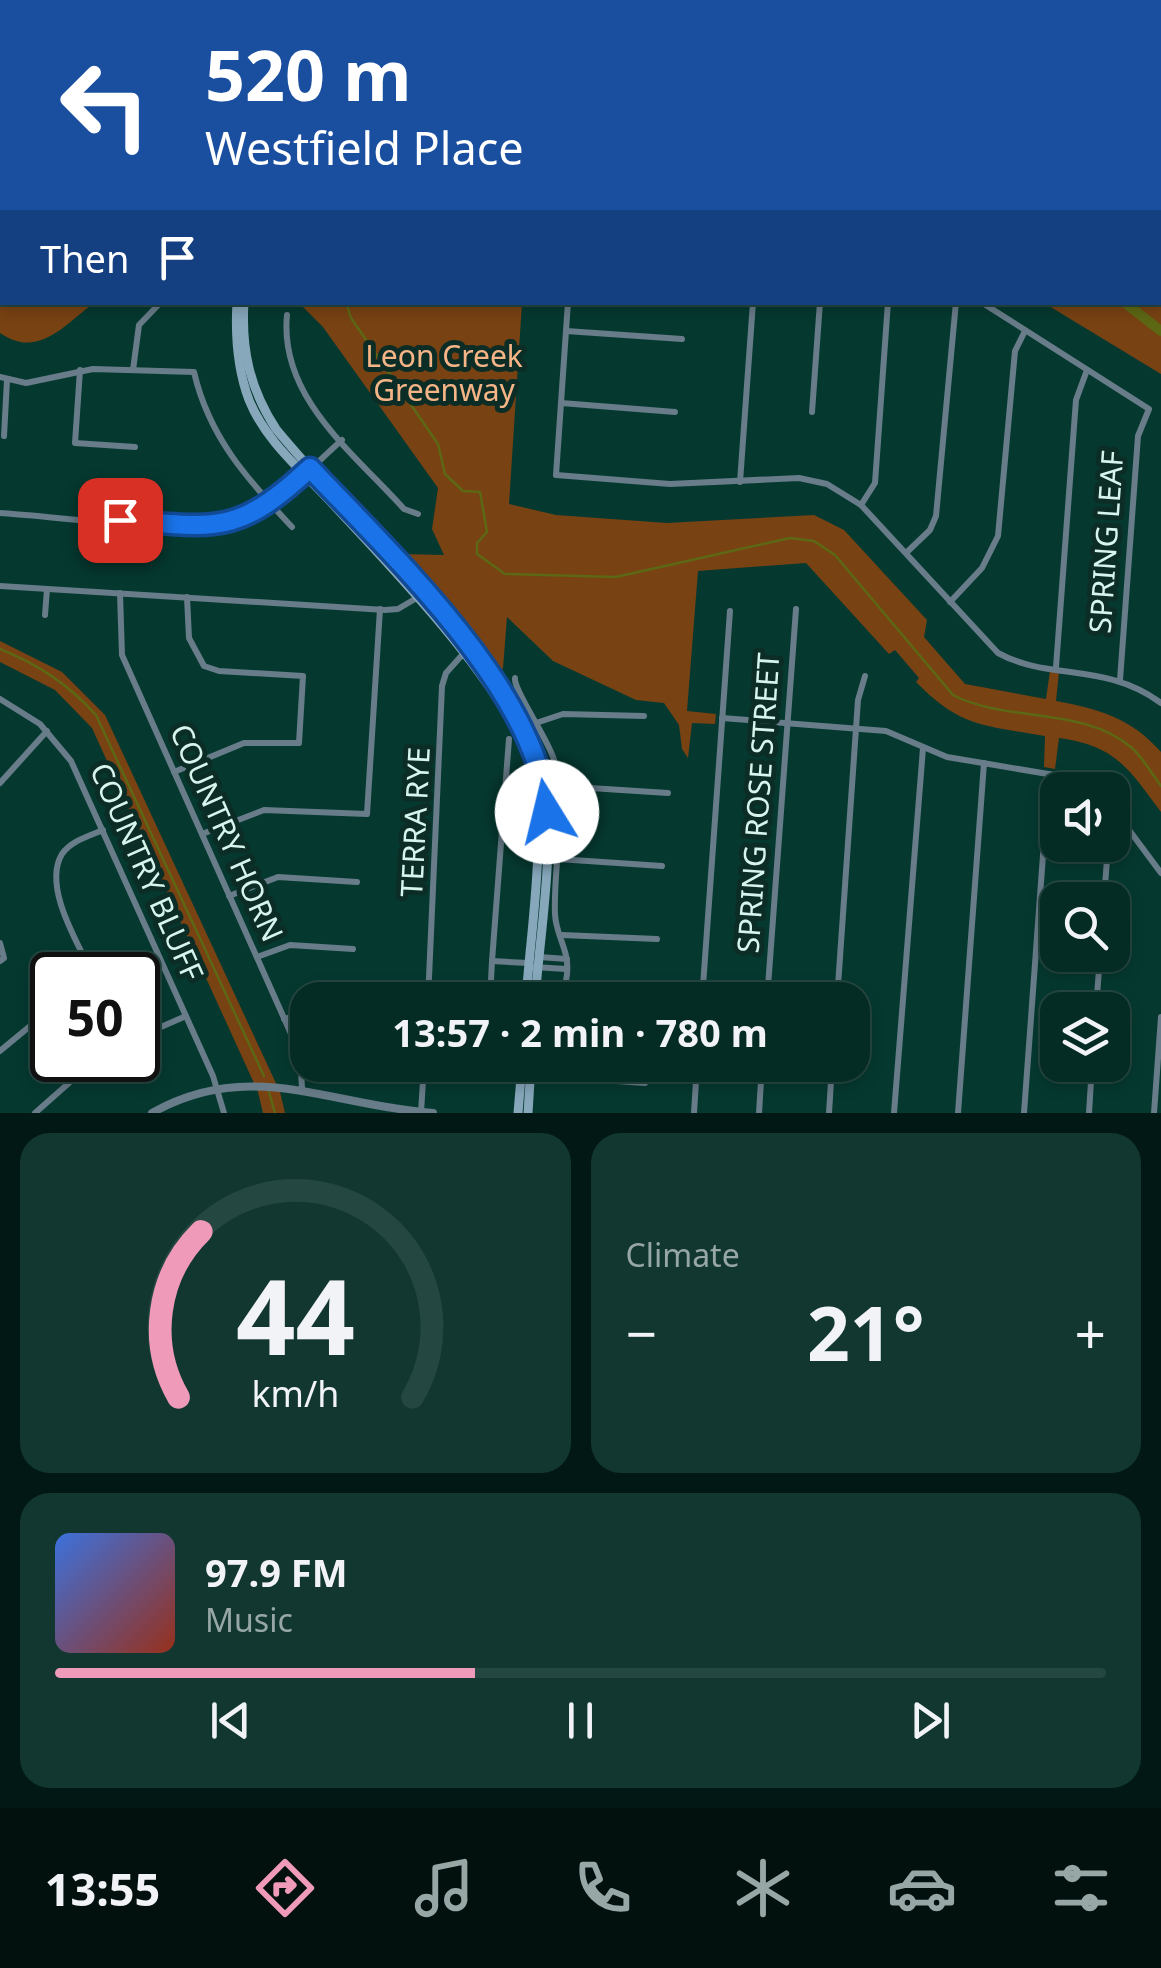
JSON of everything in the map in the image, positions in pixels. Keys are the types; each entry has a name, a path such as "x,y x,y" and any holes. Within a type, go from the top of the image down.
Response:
{"main road":[{"path":"240,305 243,344 258,399 276,429 307,471 478,658 530,737 543,776 529,982"},
{"path":"421,595 521,741 542,812"},
{"path":"532,962 534,982"},
{"path":"518,1113 521,1082"},
{"path":"528,1113 530,1082"}],"street":[{"path":"134,370 139,325 158,305"},
{"path":"568,305 556,475 670,484 808,479 836,488 861,505 998,652 1120,680 1161,703"},
{"path":"740,482 753,305"},
{"path":"812,412 820,305"},
{"path":"861,505 875,482 888,305"},
{"path":"906,554 930,530 936,516 956,305"},
{"path":"986,305 1087,370 1076,400 1056,667"},
{"path":"287,314 286,343 294,376 315,411 404,508 418,514"},
{"path":"566,331 682,339"},
{"path":"950,602 982,568 998,536 1015,351 1025,331"},
{"path":"80,370 75,443 135,447"},
{"path":"4,436 4,378 26,383 80,370 194,372 205,413 222,445 292,527"},
{"name":"SPRING LEAF","path":"1087,370 1149,410 1138,436 1120,680"},
{"path":"561,403 676,412"},
{"path":"0,513 218,526 248,518 270,504 342,440"},
{"path":"0,586 380,610 398,608 421,595"},
{"path":"46,615 47,588"},
{"name":"COUNTRY HORN","path":"120,593 122,655 284,1019 303,1065 302,1088"},
{"path":"174,772 244,743 299,743 303,676 204,666 189,638 187,597"},
{"name":"SPRING ROSE STREET","path":"768,982 796,609"},
{"path":"202,834 264,810 367,814 380,610"},
{"path":"703,982 730,611"},
{"name":"TERRA RYE","path":"429,982 442,686 452,663 462,654"},
{"path":"837,982 856,728 864,676"},
{"path":"515,678 516,692 539,722 559,786 555,919 567,959 564,982"},
{"name":"COUNTRY BLUFF","path":"0,699 47,731 71,761 186,1016 224,1113"},
{"path":"539,722 563,714 644,716"},
{"path":"722,718 886,730 947,758 1040,772"},
{"path":"0,784 47,731"},
{"path":"491,982 509,739"},
{"path":"894,1113 922,748"},
{"path":"958,1113 984,763"},
{"path":"506,779 524,779"},
{"path":"559,786 668,793"},
{"path":"83,952 63,908 59,862 68,847 103,830"},
{"path":"1130,831 1161,873"},
{"path":"558,859 662,866"},
{"path":"1024,1113 1043,862"},
{"path":"229,896 278,878 357,882"},
{"path":"562,935 656,939"},
{"path":"0,943 4,958 0,962"},
{"path":"257,957 290,945 353,948"},
{"path":"551,968 552,958"},
{"path":"492,961 567,959"},
{"path":"532,962 566,969"},
{"path":"160,1027 186,1016"},
{"path":"1154,1113 1161,1017"},
{"path":"284,1019 290,1018"},
{"path":"0,1051 30,1026"},
{"path":"36,1113 71,1082"},
{"path":"421,1112 423,1082"},
{"path":"631,1082 645,1083"},
{"path":"694,1113 696,1082"},
{"path":"758,1113 761,1082"},
{"path":"828,1113 831,1082"},
{"path":"1089,1113 1091,1082"},
{"path":"152,1113 176,1100 262,1084 433,1113"}],"green space":[{"path":"0,305 91,305 38,341 26,343 0,333"},
{"name":"Leon Creek Greenway","path":"301,305 522,305 509,504 556,515 667,523 814,515 844,530 927,620 924,637 965,684 1046,699 1050,671 1059,672 1056,701 1113,717 1150,740 1161,752 1161,812 1130,772 1108,753 1059,738 1055,769 1044,767 1045,736 974,722 947,708 916,682 919,678 895,650 889,654 806,563 698,571 687,711 716,714 715,724 692,723 688,758 682,749 679,725 664,703 636,700 553,661 507,617 503,668 496,678 400,554 444,555 432,529 438,488 323,327"},
{"path":"1047,305 1161,305 1161,374"},
{"path":"0,641 62,672 105,715 280,1092 285,1113 263,1113 258,1092 92,728 55,690 0,662"}],"waterway":[{"path":"347,305 351,318 438,444 445,474 463,491 480,492 487,532 477,543 477,554 505,574 616,577 790,538 814,541 835,555 953,695 997,709 1069,720 1113,735 1136,752 1161,786"},
{"path":"1128,305 1161,331"},
{"path":"0,649 52,676 96,715 264,1076"},
{"path":"269,1092 275,1113"}],"route":[{"path":"120,520 199,526 233,524 261,511 310,468 385,547 478,658 530,737 543,776 547,812"}]}
